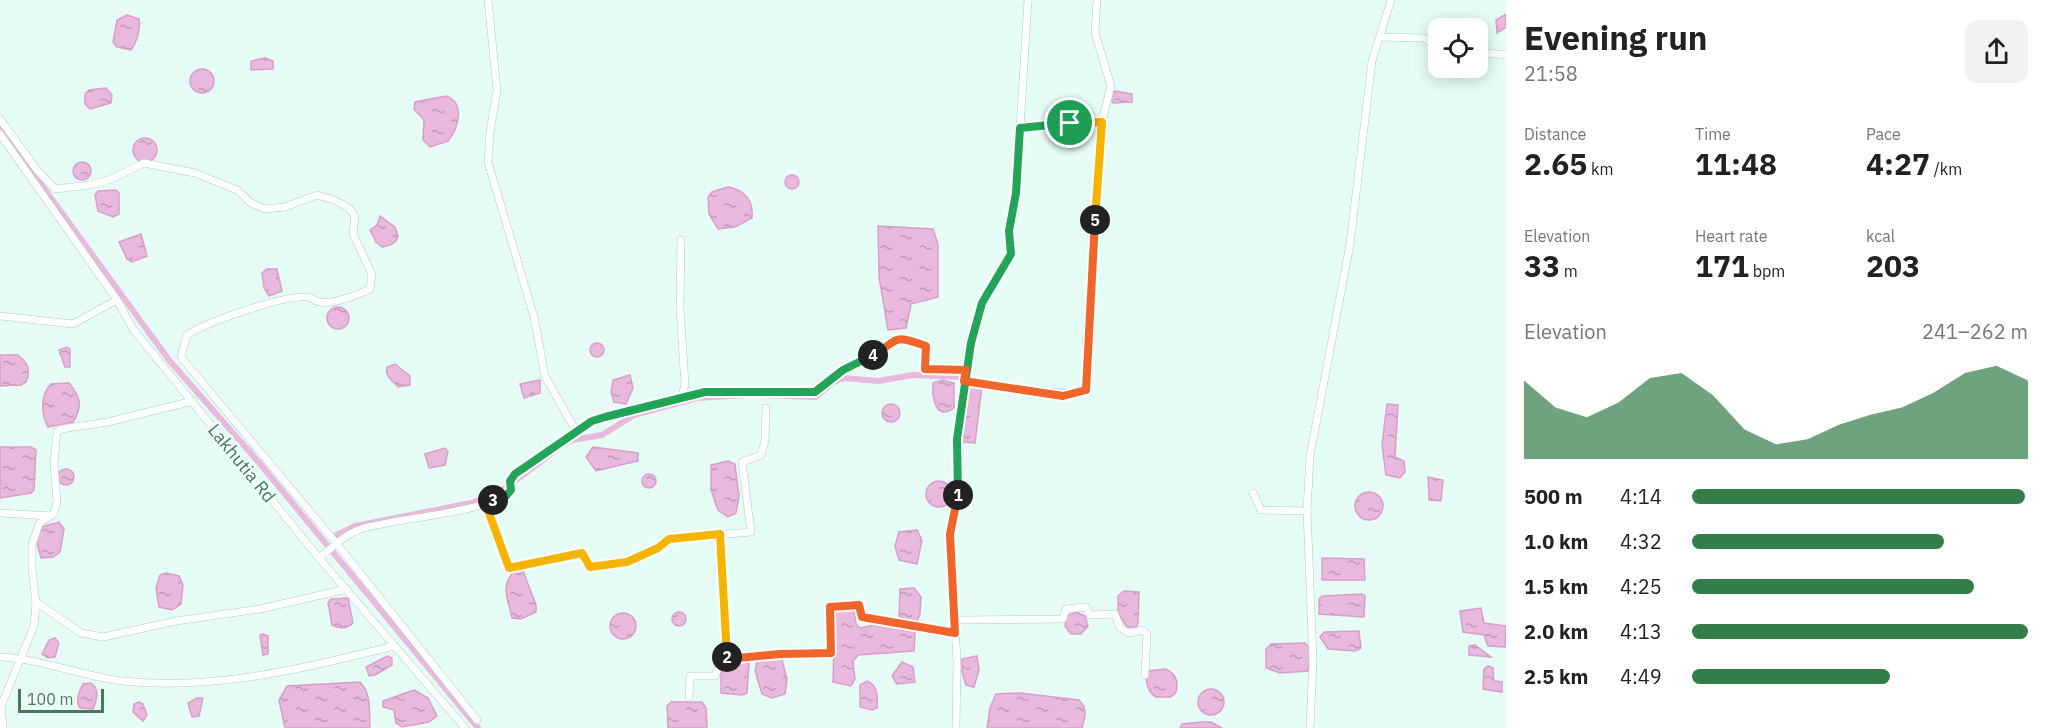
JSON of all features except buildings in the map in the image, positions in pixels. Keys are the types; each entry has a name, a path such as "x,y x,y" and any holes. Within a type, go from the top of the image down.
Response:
{"street":[{"path":"488,0 497,90 488,162 534,317 545,376 576,431"},
{"path":"956,728 955,620 950,534 958,498 957,439 966,370 982,303 1011,254 1009,231 1016,193 1028,0"},
{"path":"964,381 1063,396 1086,390 1102,122 1111,86 1095,33 1097,0"},
{"path":"1310,728 1313,660 1307,511 1310,456 1350,244 1372,61 1390,0"},
{"path":"1380,37 1424,38 1428,41"},
{"path":"1488,53 1506,56"},
{"path":"0,119 55,189 109,180 144,163 159,164 195,172 237,190 251,203 265,209 293,205 317,195 334,200 353,211 355,216 353,234 372,274 370,289 357,295 321,303 308,297 283,300 200,327 187,335 181,357 337,544 477,720"},
{"path":"1020,128 1102,122"},
{"name":"Lakhutia Rd","path":"0,134 117,300 133,329 193,400 319,558 465,728"},
{"path":"35,185 45,178"},
{"path":"681,240 680,309 685,384 682,397"},
{"path":"0,316 73,324 117,300"},
{"path":"319,558 360,529 505,497 511,490 510,481 515,474 576,431 605,417 705,392 815,392 843,370 878,352 891,340 908,340 926,346 925,369 966,370"},
{"path":"3,728 1,706 34,626 36,602 32,545 39,524 51,516 57,502 54,463 57,432 193,400"},
{"path":"485,502 509,568 582,553 590,567 627,562 658,548 669,539 751,532 742,462 761,454 765,441 766,408"},
{"path":"1253,493 1261,510 1307,511"},
{"path":"0,513 51,516"},
{"path":"720,534 727,659"},
{"path":"36,602 81,633 103,637 176,621 260,609 347,589"},
{"path":"689,697 690,676 715,676 719,666 727,659 780,654 831,653 830,607 859,605 862,617 955,633"},
{"path":"955,620 1063,619 1066,609 1086,608 1090,615 1115,615 1120,628 1130,633 1143,630 1147,634 1145,675"},
{"path":"0,657 20,658 121,681 207,682 307,666 394,645"}],"water":[{"path":"1506,14 1506,27 1497,33 1496,20"},
{"path":"127,15 139,19 138,35 131,50 117,47 113,42 117,20"},
{"path":"265,58 273,61 273,69 251,70 251,61"},
{"path":"202,69 207,70 213,76 213,86 207,92 202,93 197,92 191,86 190,81 191,76 197,70"},
{"path":"106,88 112,95 111,103 90,109 85,104 85,94 89,90"},
{"path":"1116,91 1132,94 1132,102 1113,103 1110,98"},
{"path":"446,96 452,99 458,110 455,130 448,141 430,147 423,140 424,120 414,109 415,102"},
{"path":"145,138 154,141 157,150 154,159 145,162 136,159 133,150 136,141"},
{"path":"78,162 86,162 91,167 89,178 78,180 73,175 73,167"},
{"path":"792,175 797,177 799,182 797,187 792,189 787,187 785,182 787,177"},
{"path":"728,187 747,197 750,201 752,218 735,227 718,229 709,214 708,197 712,192"},
{"path":"116,190 119,193 119,214 113,217 98,211 95,195 98,191"},
{"path":"380,216 395,227 398,236 394,243 382,247 376,242 370,230 377,225"},
{"path":"878,226 933,229 938,244 938,297 911,304 906,328 888,330 879,277"},
{"path":"141,234 147,256 132,262 127,259 119,242"},
{"path":"267,269 277,269 282,291 269,296 264,288 262,273"},
{"path":"338,307 346,310 349,318 346,326 338,329 330,326 327,318 330,310"},
{"path":"597,343 602,345 604,350 602,355 597,357 592,355 590,350 592,345"},
{"path":"67,347 70,349 70,367 65,367 59,350"},
{"path":"0,355 18,355 21,358 28,370 26,382 21,385 0,386"},
{"path":"395,364 410,376 410,385 398,387 389,378 387,367"},
{"path":"630,375 633,388 626,404 614,402 611,392 613,380"},
{"path":"540,380 540,393 524,398 520,384"},
{"path":"942,380 954,383 954,408 943,412 936,406 933,394 933,383"},
{"path":"69,383 79,402 76,416 73,422 48,427 43,411 43,399 47,388 51,384"},
{"path":"969,385 982,386 975,443 962,442"},
{"path":"891,404 897,407 900,413 897,419 891,422 885,419 882,413 885,407"},
{"path":"1387,404 1398,405 1395,457 1404,461 1405,472 1400,478 1386,475 1382,445"},
{"path":"0,447 31,447 36,450 34,490 31,493 0,498"},
{"path":"593,447 638,453 638,461 596,471 586,457"},
{"path":"445,448 448,452 445,465 429,468 425,454"},
{"path":"728,461 735,464 739,496 736,513 728,517 718,510 711,490 711,465"},
{"path":"63,469 69,469 74,477 72,483 63,485 58,480 58,474"},
{"path":"649,474 654,476 656,481 654,486 649,488 644,486 642,481 644,476"},
{"path":"1428,477 1443,480 1441,501 1429,500"},
{"path":"939,481 948,485 952,494 948,503 939,507 930,503 926,494 930,485"},
{"path":"1369,492 1379,496 1383,506 1379,516 1369,520 1359,516 1355,506 1359,496"},
{"path":"59,522 64,529 60,552 53,557 41,558 36,540 41,527"},
{"path":"917,530 922,540 917,564 899,560 895,546 899,532"},
{"path":"1322,558 1364,559 1365,580 1322,580"},
{"path":"514,571 523,571 536,605 536,612 521,619 512,618 506,593 507,582"},
{"path":"166,573 179,576 183,585 181,604 172,610 159,607 156,588 160,575"},
{"path":"914,588 921,597 920,614 917,621 899,617 900,589"},
{"path":"1124,591 1139,592 1136,627 1127,627 1118,613 1118,596"},
{"path":"1362,594 1365,596 1364,617 1319,614 1319,599 1322,596"},
{"path":"348,598 353,623 343,628 332,625 328,603 331,599"},
{"path":"1481,608 1484,623 1506,626 1505,647 1488,646 1484,635 1463,632 1460,611"},
{"path":"835,610 854,610 856,624 860,628 873,625 915,632 914,651 858,655 853,661 855,679 851,686 833,682"},
{"path":"676,612 682,612 686,619 682,626 676,626 672,622 672,616"},
{"path":"1076,612 1085,616 1088,626 1081,634 1071,634 1065,626 1067,616"},
{"path":"623,613 632,617 636,626 632,635 623,639 614,635 610,626 614,617"},
{"path":"1359,631 1361,648 1355,651 1328,649 1320,637 1324,632"},
{"path":"260,635 268,636 268,654 263,655"},
{"path":"55,638 59,643 55,657 48,658 42,654 49,640"},
{"path":"1305,643 1311,650 1308,671 1280,673 1266,668 1266,649 1271,644"},
{"path":"1475,645 1491,657 1469,655 1469,646"},
{"path":"387,656 392,658 392,665 369,676 366,667"},
{"path":"770,656 781,656 787,679 785,694 772,698 762,694 755,671 757,661"},
{"path":"977,656 979,670 974,687 966,685 962,672 962,659"},
{"path":"744,660 749,664 747,693 742,695 721,693 721,667 726,661"},
{"path":"902,662 913,667 915,682 897,684 892,676"},
{"path":"1488,666 1493,668 1494,681 1502,682 1502,692 1483,689 1484,669"},
{"path":"1165,669 1175,678 1176,692 1171,697 1156,697 1149,689 1147,674 1148,671"},
{"path":"867,681 875,689 877,696 877,708 872,710 860,707 860,685"},
{"path":"360,682 368,698 370,728 285,728 279,700 287,686"},
{"path":"91,683 97,691 93,709 80,708 78,700 80,690 83,684"},
{"path":"1211,689 1220,693 1224,702 1220,711 1211,715 1202,711 1198,702 1202,693"},
{"path":"414,690 428,698 437,716 429,722 402,727 396,723 394,710 383,707 383,701"},
{"path":"1020,693 1079,700 1085,710 1082,728 987,728 990,708 996,694"},
{"path":"197,698 203,698 199,716 192,717 188,703"},
{"path":"139,702 143,704 147,715 143,721 133,712 134,704"},
{"path":"671,702 702,702 706,708 707,728 668,728 667,706"},
{"path":"1211,722 1222,728 1180,728 1182,724"}],"waterway":[{"path":"0,128 169,360 261,465 478,728"},
{"path":"1085,345 1095,190"},
{"path":"760,395 816,397 832,383 843,378 878,381 913,375 962,377"},
{"path":"969,379 992,383"},
{"path":"1047,391 1073,392"},
{"path":"335,536 355,526 471,503 499,493 572,440 602,435 634,415 697,398 746,395"}],"route":[{"path":"1070,123 1041,128 1020,128 1016,193 1009,231 1011,254 982,303 971,343 964,381 957,439 958,498 950,534 955,633 936,632 928,627 862,617 859,605 830,607 831,653 780,654 727,659 720,534 669,539 658,548 627,562 590,567 582,553 509,568 485,502 505,497 511,490 510,481 515,474 542,458 592,421 650,404 705,392 815,392 843,370 878,352 891,340 908,340 926,346 925,369 966,370 964,381 1063,396 1086,390 1102,122 1070,123"}]}
